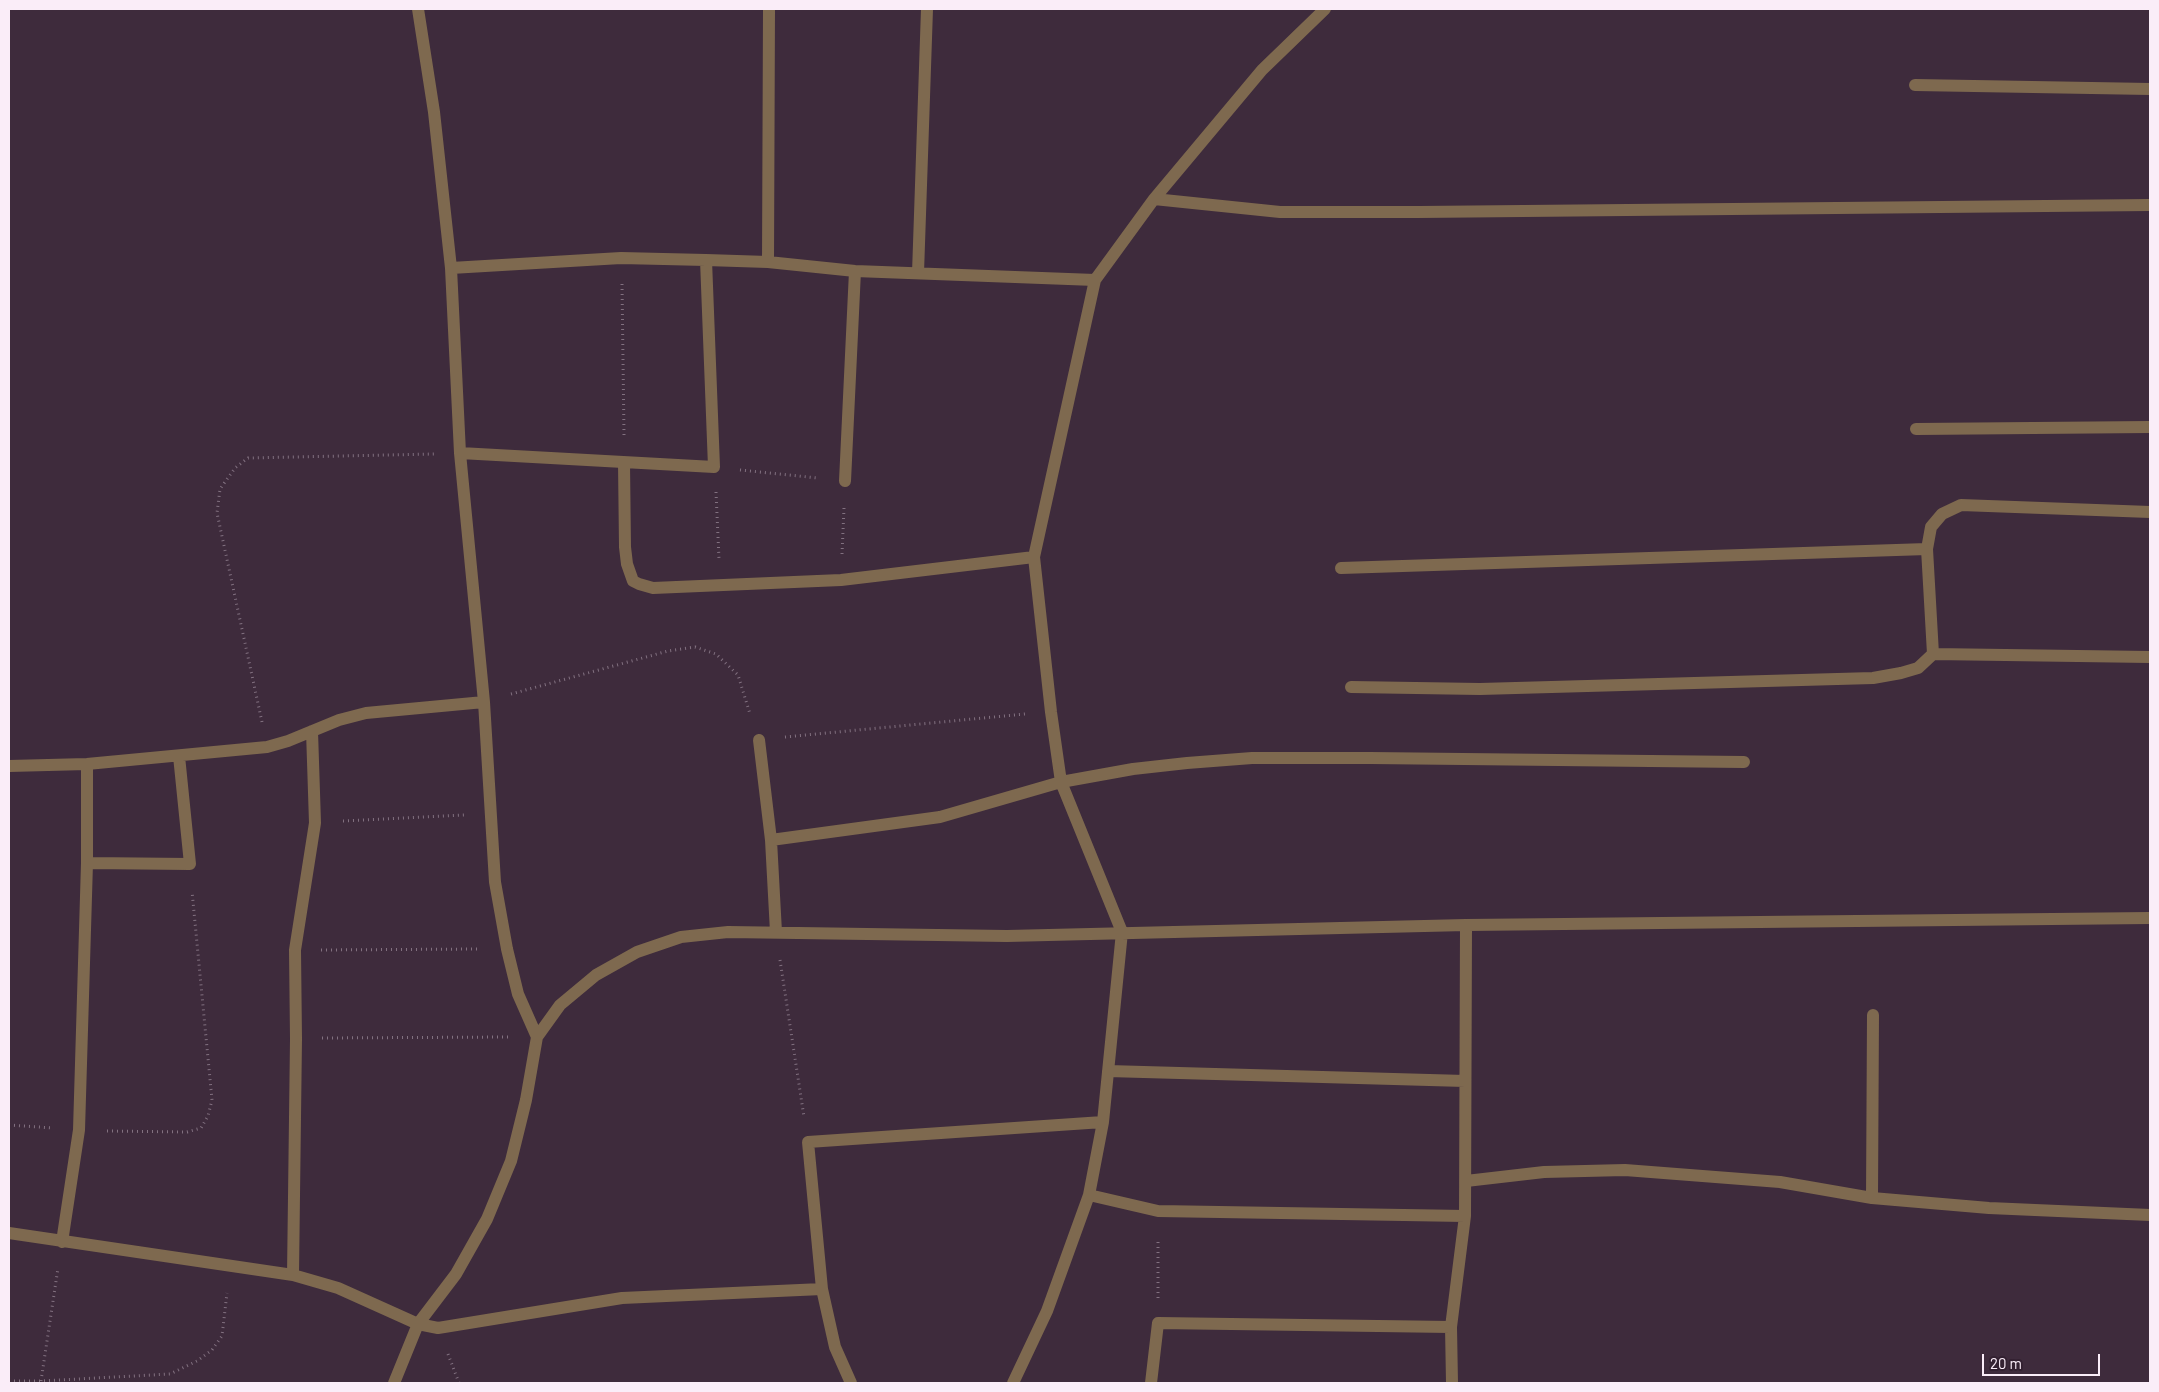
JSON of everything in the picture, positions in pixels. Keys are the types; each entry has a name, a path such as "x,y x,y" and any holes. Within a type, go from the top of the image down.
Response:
{"street":[{"path":"418,9 434,112 451,268 460,453 484,702 495,882 507,949 518,994 536,1037"},
{"path":"768,262 769,9"},
{"path":"918,273 928,9"},
{"path":"1013,1383 1047,1311 1089,1195 1103,1122 1122,932 1061,782 1050,712 1034,556 1095,280 1154,200 1262,70 1325,9"},
{"path":"1915,84 2150,88"},
{"path":"1154,200 1280,212 2150,205"},
{"path":"451,268 621,258 768,262 854,271 1095,280"},
{"path":"460,453 714,467 706,260"},
{"path":"845,481 854,271"},
{"path":"1916,429 2150,427"},
{"path":"624,463 627,564 633,581 654,588 720,587 841,580 1034,556"},
{"path":"1933,654 1927,549 1931,527 1942,514 1961,505 2150,512"},
{"path":"1341,568 1927,549"},
{"path":"1351,688 1480,689 1872,678 1918,668 1933,654 2150,657"},
{"path":"9,766 87,764 267,747 339,720 366,713 484,702"},
{"path":"293,1275 296,1039 295,950 315,823 312,731"},
{"path":"759,740 770,840 776,932"},
{"path":"87,864 190,864 179,756"},
{"path":"770,840 940,817 1061,782 1133,769 1252,758 1744,762"},
{"path":"62,1242 79,1130 87,864 87,764"},
{"path":"394,1383 418,1324 456,1274 487,1219 510,1161 526,1100 536,1037 560,1004 596,974 636,952 681,938 728,932 988,936 1466,925 2150,918"},
{"path":"1452,1383 1451,1328 1465,1216 1466,925"},
{"path":"1872,1198 1873,1015"},
{"path":"1108,1071 1465,1080"},
{"path":"851,1383 836,1347 822,1289 808,1142 1103,1122"},
{"path":"1466,1181 1544,1172 1625,1170 1780,1182 1872,1198 1990,1208 2150,1215"},
{"path":"1089,1195 1158,1211 1465,1216"},
{"path":"9,1233 293,1275 338,1288 418,1324 438,1328 622,1298 822,1289"},
{"path":"1151,1383 1158,1323 1451,1328"}],"path":[{"path":"621,258 624,463"},
{"path":"267,747 217,513 220,490 235,468 248,458 460,453"},
{"path":"720,587 714,467 845,481 841,580"},
{"path":"484,702 668,651 695,647 716,654 738,675 759,740 1050,712"},
{"path":"315,823 490,814"},
{"path":"9,1125 79,1130 187,1132 202,1128 208,1116 212,1100 190,864"},
{"path":"776,932 808,1142"},
{"path":"295,950 507,949"},
{"path":"296,1039 536,1037"},
{"path":"1158,1211 1158,1323"},
{"path":"41,1381 62,1242"},
{"path":"9,1381 170,1374 212,1350 222,1336 230,1267"}]}
